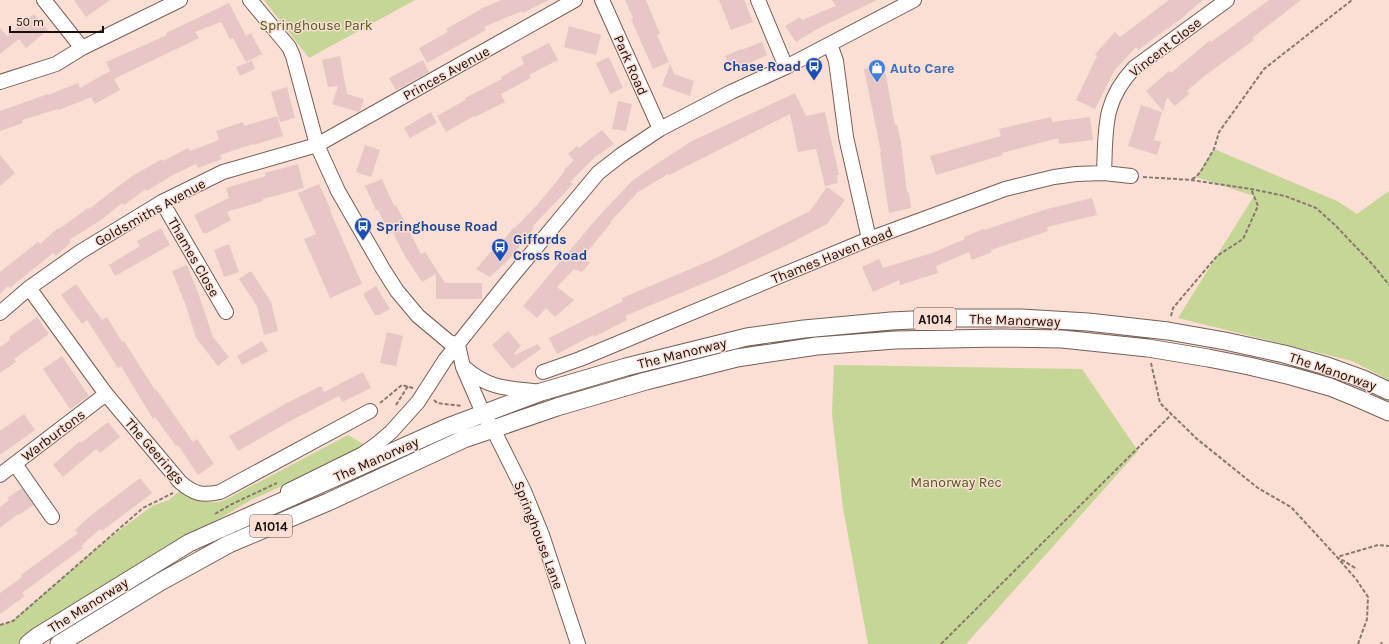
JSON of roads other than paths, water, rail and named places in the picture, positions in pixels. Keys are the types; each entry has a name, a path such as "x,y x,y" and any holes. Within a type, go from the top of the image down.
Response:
{"main road":[{"name":"The Manorway","path":"28,644 38,636 188,543 483,413 541,392 626,367 746,337 846,324 955,318 1021,318 1088,322 1168,331 1225,341 1284,354 1327,366 1363,379 1389,391"},
{"name":"The Manorway","path":"59,644 160,582 229,544 328,502 464,439 557,407 646,381 738,358 817,346 895,340 1000,338 1062,339 1148,348 1208,358 1291,376 1337,390 1389,412"}],"street":[{"path":"44,0 82,48"},
{"path":"0,82 56,64 82,48 180,0"},
{"path":"250,0 289,46 317,145 338,191 383,269 397,291 418,316 449,342 458,345"},
{"name":"Princes Avenue","path":"317,145 575,0"},
{"name":"Park Road","path":"602,0 660,129"},
{"path":"758,0 786,67"},
{"path":"188,543 306,481 363,454 378,444 418,402 458,345 514,274 598,173 621,155 660,129 731,92 786,67 914,0"},
{"name":"Vincent Close","path":"1104,173 1106,121 1110,105 1122,81 1134,68 1227,0"},
{"path":"830,44 836,61 846,138 869,239"},
{"name":"Goldsmiths Avenue","path":"0,313 29,288 86,248 162,202 223,172 317,145"},
{"name":"Thames Haven Road","path":"543,372 595,353 869,239 1005,189 1054,176 1104,173 1131,176"},
{"name":"Thames Close","path":"162,202 226,312"},
{"name":"The Geerings","path":"29,288 106,394 180,482 189,490 208,495 220,492 370,411"},
{"path":"458,345 464,367 483,413"},
{"path":"439,370 454,364 464,367 475,377 487,383 506,389 541,392"},
{"name":"Warburtons","path":"0,475 106,394"},
{"name":"Springhouse Lane","path":"483,413 493,429 524,491 542,535 578,644"},
{"path":"15,464 52,517"}],"place":[{"name":"Chase Road","path":"814,81"},
{"name":"Auto Care","path":"877,83"},
{"name":"Springhouse Road","path":"363,241"},
{"name":"Giffords Cross Road","path":"500,262"}],"park label":[{"name":"Springhouse Park","path":"316,25"},
{"name":"Manorway Rec","path":"956,482"}]}
